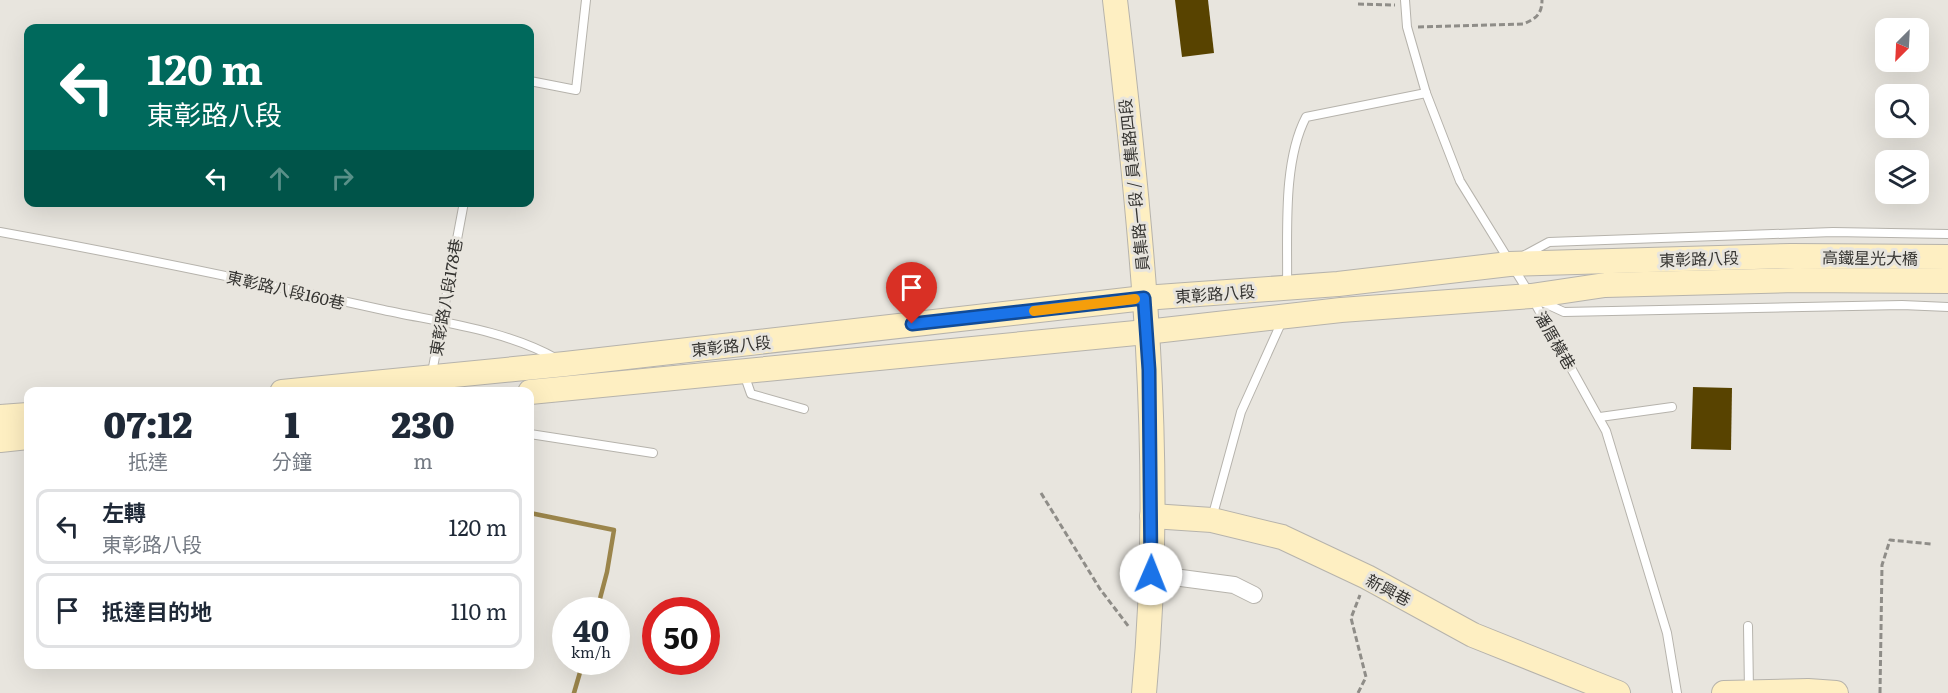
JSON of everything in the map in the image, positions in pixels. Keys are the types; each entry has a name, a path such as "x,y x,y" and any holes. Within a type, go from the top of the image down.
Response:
{"street":[{"name":"員集路一段 / 員集路四段","path":"1115,0 1146,332 1152,516 1151,623 1144,693"},
{"name":"東彰路八段","path":"388,387 431,385 565,364 1144,298 1287,288 1509,264 1791,256"},
{"name":"高鐵星光大橋","path":"1791,256 1948,257"},
{"name":"東彰路八段","path":"534,392 1146,332 1341,310 1531,296 1605,285 1796,280"},
{"name":"高鐵星光大橋","path":"1796,280 1948,282"},
{"path":"0,417 24,415"},
{"path":"0,440 24,437"},
{"name":"新興巷","path":"1152,516 1212,519 1282,537 1367,577 1473,635 1618,693"},
{"path":"1151,574 1234,585 1254,595"},
{"path":"1724,693 1809,690 1836,693"}],"lane":[{"path":"534,82 576,90 586,0"},
{"name":"潘厝橫巷","path":"1406,3 1407,27 1426,93 1460,181 1509,264 1531,296 1600,417 1667,633 1677,693"},
{"path":"1287,288 1288,216 1293,152 1306,117 1426,93"},
{"name":"東彰路八段178巷","path":"431,385 440,323 463,207"},
{"name":"東彰路八段160巷","path":"0,232 155,260 531,344 565,364"},
{"path":"1509,264 1549,242 1833,232 1948,234"},
{"path":"1531,296 1564,312 1948,307"},
{"path":"1212,519 1241,412 1283,318"},
{"path":"743,371 751,394 804,409"},
{"path":"1600,417 1672,407"},
{"path":"534,435 653,453"},
{"path":"1748,626 1749,692"}],"path":[{"path":"1407,27 1523,24 1535,19 1541,12 1542,0"},
{"path":"1358,4 1406,3"},
{"path":"1041,493 1100,589 1129,628"},
{"path":"1880,693 1882,566 1890,540 1931,544"},
{"path":"1358,693 1366,677 1351,618 1367,577"}],"building":[{"path":"1175,0 1208,0 1214,53 1182,57"},
{"path":"1693,387 1732,388 1731,450 1691,449"}],"waterway":[{"path":"534,514 614,530 600,597"},
{"path":"574,693 579,675"}],"slow traffic":[{"path":"1034,311 1135,299"}],"route":[{"path":"912,324 1144,298 1149,370 1151,574"}]}
